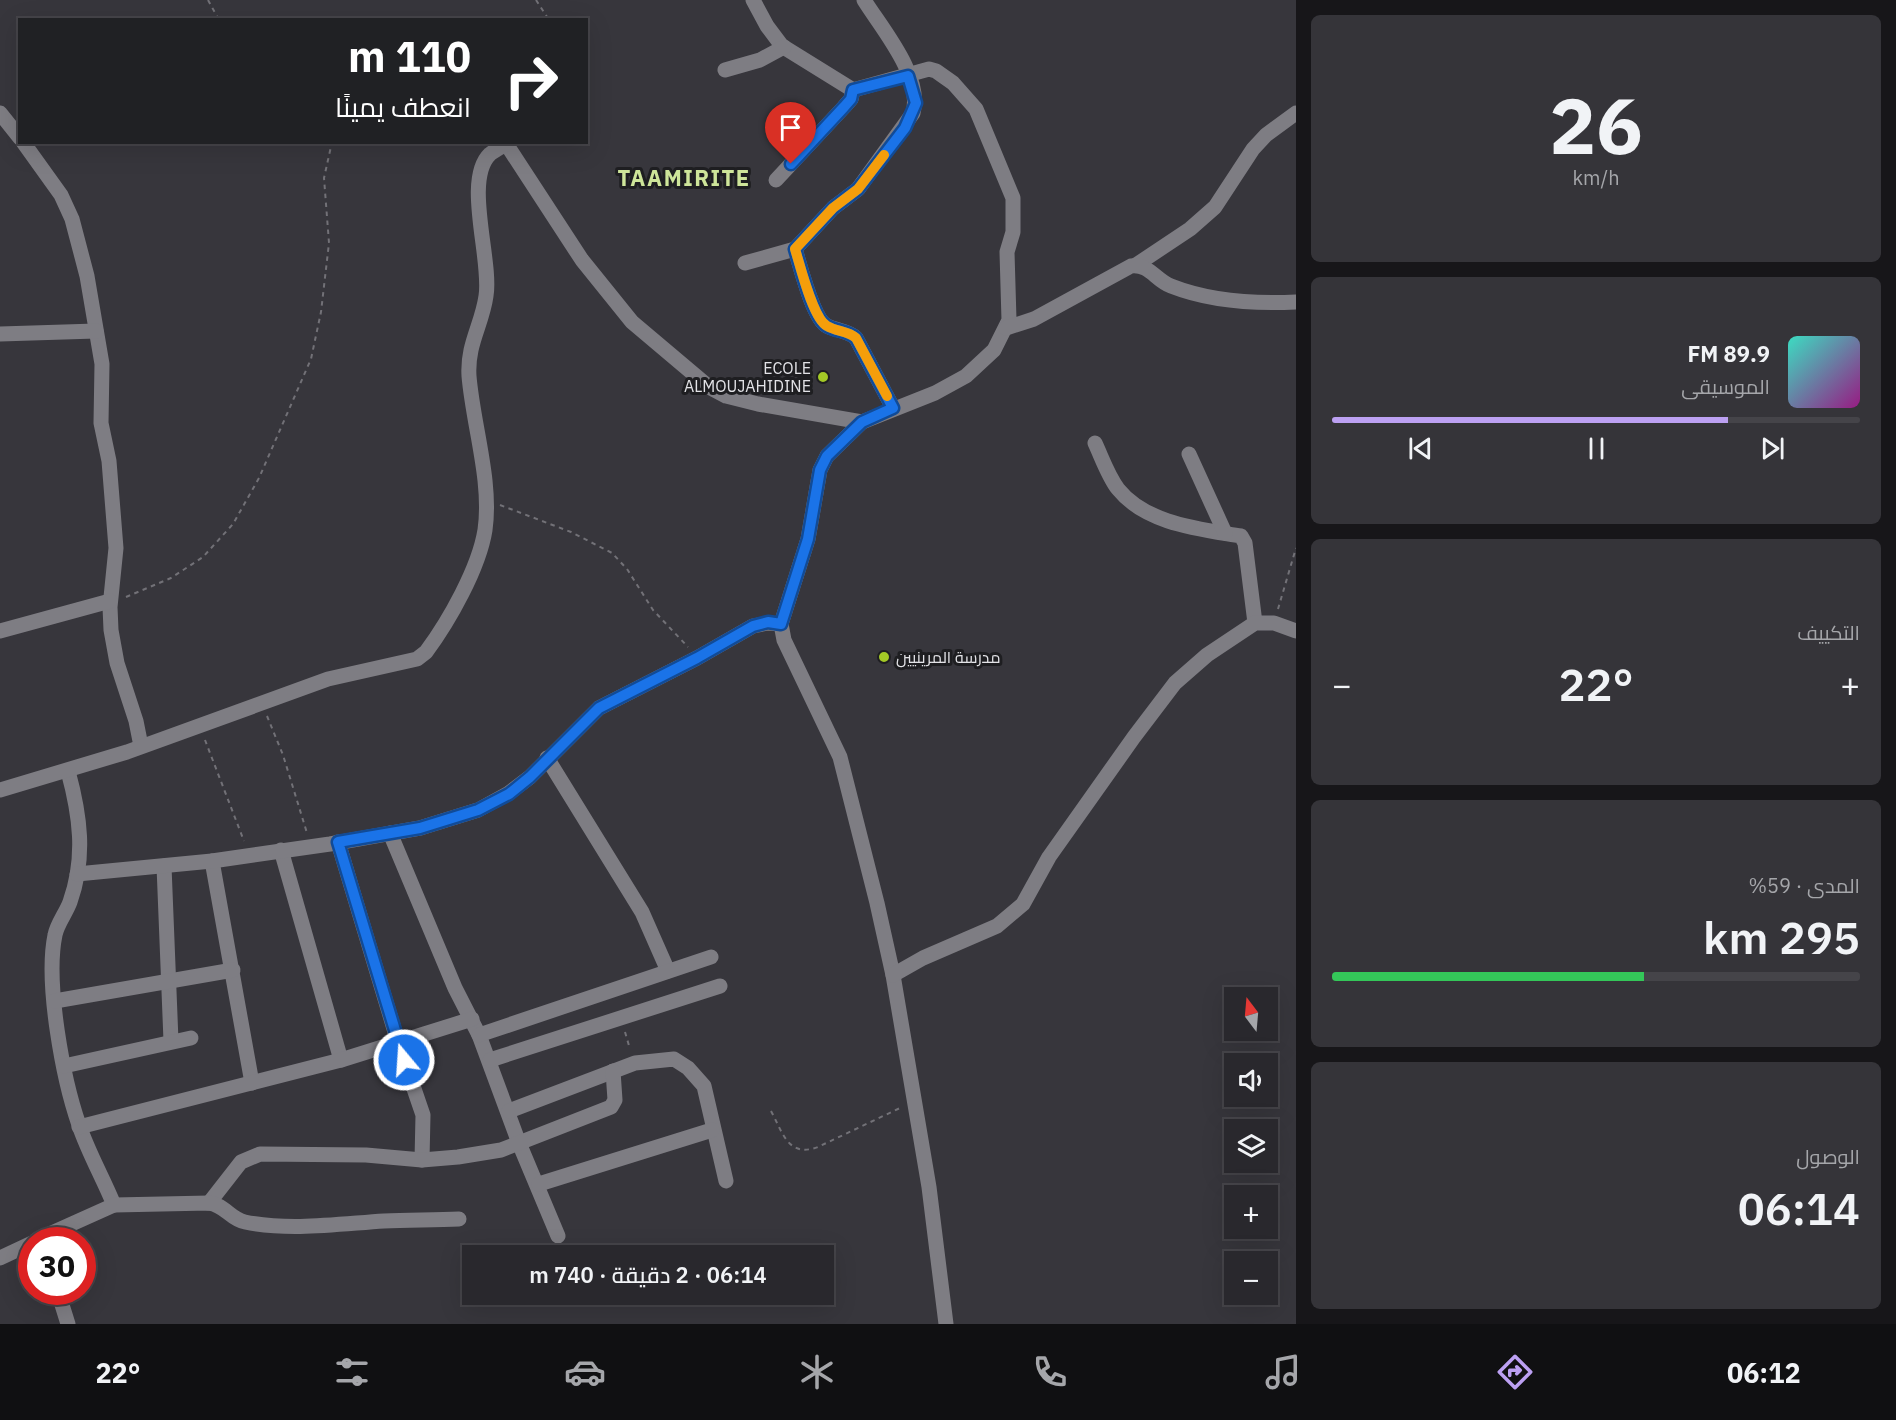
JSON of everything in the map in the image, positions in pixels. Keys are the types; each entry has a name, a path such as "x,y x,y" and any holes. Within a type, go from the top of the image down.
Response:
{"street":[{"path":"753,0 775,39 853,90 929,69 936,71 969,99 982,118 1013,198 1012,232 1007,252 1010,308 1006,328 994,350 966,376 935,393 862,422 832,449 820,470 808,539 781,624 784,640 840,757 893,975 929,1187 946,1324"},
{"path":"745,263 795,249 833,208 858,189 905,128 916,103 908,76 892,40 864,0"},
{"path":"725,70 760,60 784,47"},
{"path":"776,180 851,99 853,90"},
{"path":"0,113 18,136"},
{"path":"1006,328 1034,319 1124,268 1136,265 1190,229 1215,207 1253,149 1266,135 1296,113"},
{"path":"24,144 61,195 72,219 87,276 102,364 101,423 109,461 116,548 111,630 117,663 136,721 141,746"},
{"path":"0,790 68,771 328,680 417,659 426,652 460,595 480,550 485,527 485,498 469,373 472,344 486,297 487,257 481,230 479,180 489,155 504,144"},
{"path":"506,144 582,260 632,322 709,387 726,396 758,404 862,422"},
{"path":"795,249 816,314 826,326 849,332 856,338 893,408"},
{"path":"1136,265 1152,271 1170,286 1208,297 1296,303"},
{"path":"0,334 96,332"},
{"path":"1095,443 1118,488 1131,502 1161,518 1198,529 1241,536 1245,543 1255,623"},
{"path":"1189,454 1225,533"},
{"path":"0,631 111,601"},
{"path":"77,874 212,861 338,842 420,828 478,810 509,794 599,708 697,658 753,626 768,622 781,624"},
{"path":"893,975 923,958 990,930 1023,904 1049,857 1175,683 1207,655 1255,623 1274,623 1296,631"},
{"path":"547,758 636,902 668,971"},
{"path":"68,771 80,818 81,845 70,902 55,935 55,1001 64,1066 79,1127 114,1205"},
{"path":"390,833 455,988 490,1060 519,1143 539,1184 558,1236"},
{"path":"338,842 398,1042 423,1115 422,1160"},
{"path":"281,850 341,1060"},
{"path":"212,861 252,1083"},
{"path":"164,866 171,1041"},
{"path":"479,1035 711,957"},
{"path":"55,1001 233,970"},
{"path":"490,1060 720,986"},
{"path":"79,1127 341,1060 472,1019"},
{"path":"64,1066 191,1038"},
{"path":"509,1111 635,1063 669,1058 688,1068 704,1086 712,1130 726,1181"},
{"path":"209,1203 241,1162 260,1154 366,1155 422,1160 488,1153 519,1143 611,1107 615,1100 613,1071"},
{"path":"539,1184 712,1130"},
{"path":"67,1227 114,1205 209,1203 222,1206 231,1216 244,1222 330,1226 459,1219"},
{"path":"0,1258 18,1250"},
{"path":"62,1305 68,1324"}],"path":[{"path":"208,0 218,18"},
{"path":"536,0 548,18"},
{"path":"111,601 146,591 203,557 233,524 259,478 311,359 329,243 324,187 332,144"},
{"path":"485,498 518,514 571,532 612,553 627,569 653,610 697,658"},
{"path":"1274,623 1296,548"},
{"path":"262,703 284,755 311,845"},
{"path":"200,726 226,788 249,855"},
{"path":"621,1017 635,1063"},
{"path":"771,1111 790,1145 804,1151 818,1147 914,1102"}],"slow traffic":[{"path":"884,155 858,189 833,208 795,249 816,314 826,326 849,332 856,338 869,358 887,396"}],"place":[{"name":"ECOLE ALMOUJAHIDINE","path":"823,377"},
{"name":"مدرسة المرينيين","path":"884,657"}],"district":[{"name":"TAAMIRITE","path":"684,177"}],"route":[{"path":"404,1060 338,842 420,828 478,810 509,794 530,777 599,708 697,658 753,626 768,622 781,624 808,539 820,470 827,456 862,422 893,408 869,358 856,338 849,332 826,326 816,314 795,249 833,208 858,189 905,128 916,103 908,76 853,90 851,99 791,164"}]}
